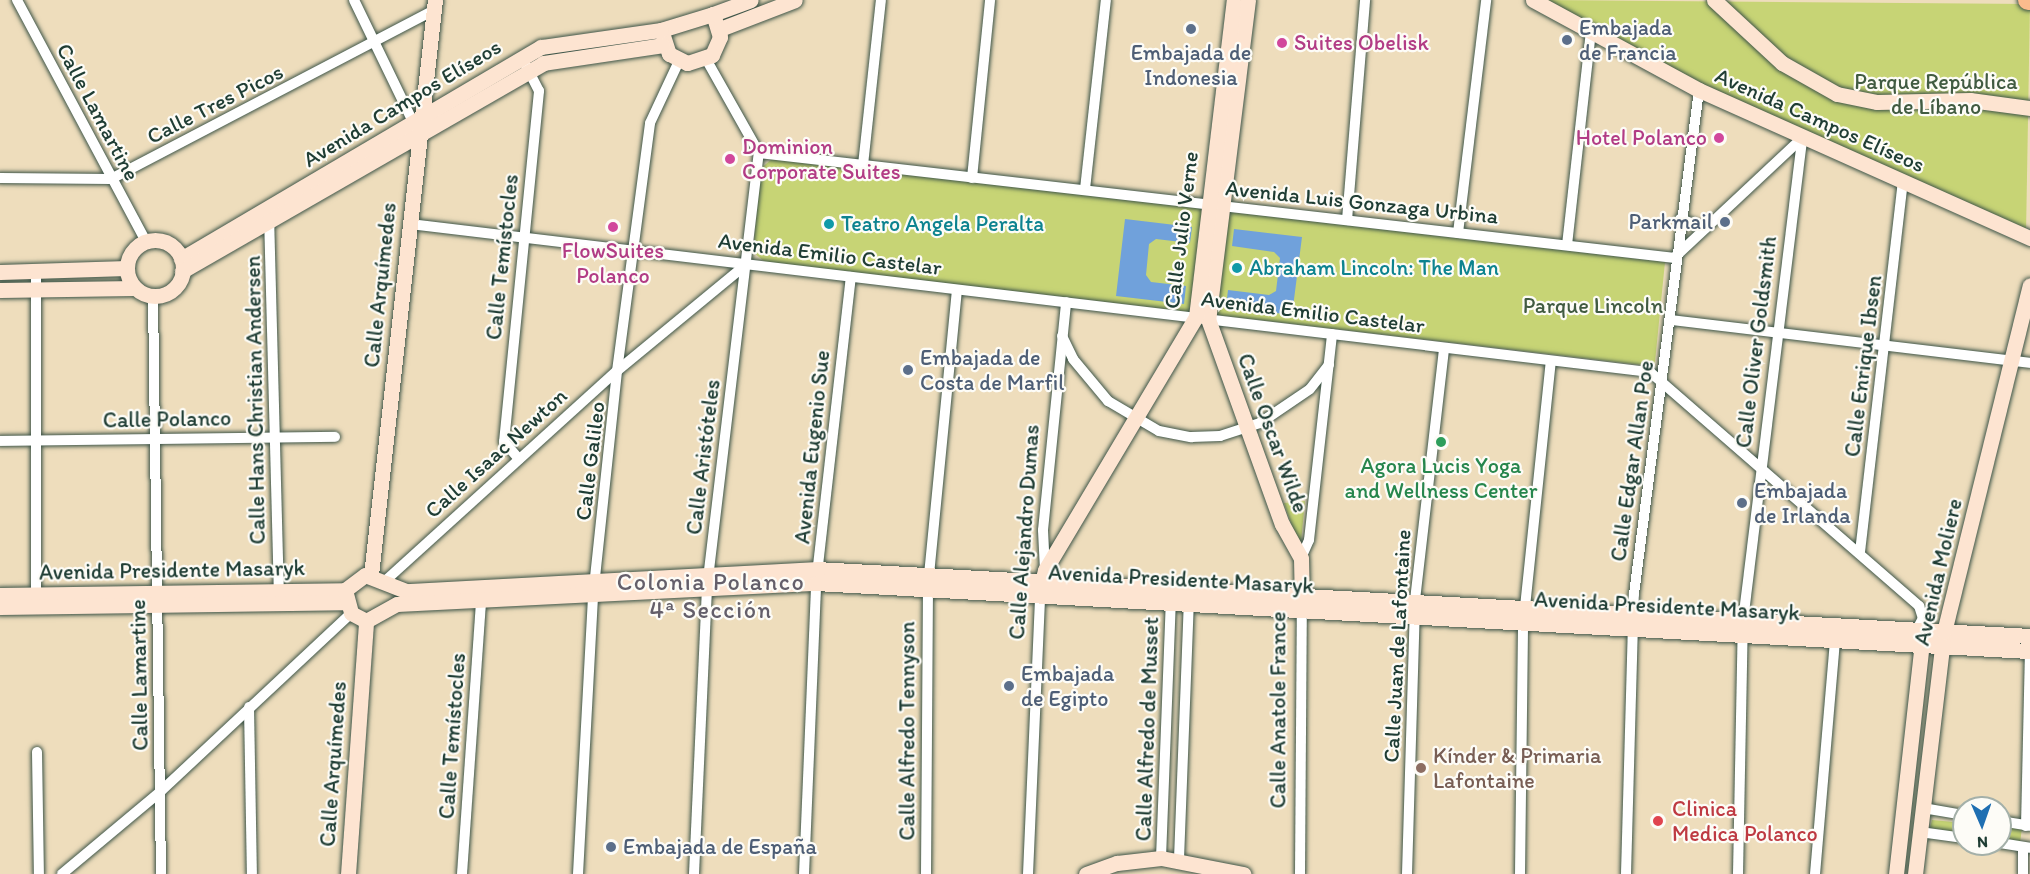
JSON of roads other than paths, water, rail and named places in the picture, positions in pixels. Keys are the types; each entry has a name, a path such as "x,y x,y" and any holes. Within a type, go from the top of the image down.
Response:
{"street":[{"name":"Calle Lamartine","path":"17,0 146,242"},
{"path":"354,0 418,125"},
{"path":"662,38 679,61 706,59 719,43 720,29 713,14 751,0"},
{"path":"720,29 795,0"},
{"path":"863,165 880,0"},
{"path":"972,178 990,0"},
{"path":"1085,189 1106,0"},
{"name":"Calle Julio Verne","path":"1202,318 1207,204 1234,0"},
{"name":"Calle Julio Verne","path":"1042,582 1135,420 1202,318 1224,206 1248,0"},
{"path":"1347,220 1365,0"},
{"path":"1458,233 1486,0"},
{"name":"Avenida Campos Elíseos","path":"1533,0 1699,90 2030,238"},
{"path":"1714,0 1782,63 1837,94 1877,102 1970,100 2030,108"},
{"name":"Calle Tres Picos","path":"0,178 111,179 375,43 434,5"},
{"name":"Calle Arquímedes","path":"378,578 418,125 434,5"},
{"name":"Avenida Campos Elíseos","path":"182,265 418,125 525,65 662,38 713,14"},
{"path":"1567,245 1591,31"},
{"path":"706,59 759,153"},
{"name":"Calle Galileo","path":"578,874 594,589 617,370 650,123 679,61"},
{"name":"Calle Temístocles","path":"519,459 504,442 539,91 525,65"},
{"name":"Calle Edgar Allan Poe","path":"1626,874 1632,620 1671,320 1675,258 1699,90"},
{"path":"1675,258 1802,138"},
{"name":"Calle Oliver Goldsmith","path":"1738,874 1742,627 1776,333 1802,138"},
{"name":"Avenida Luis Gonzaga Urbina","path":"759,153 1675,258"},
{"name":"Calle Aristóteles","path":"694,874 708,580 759,153"},
{"path":"1211,170 1220,177 1228,171"},
{"name":"Calle Enrique Ibsen","path":"1860,552 1903,183"},
{"name":"Calle Hans Christian Andersen","path":"269,214 279,591"},
{"path":"1680,219 1705,228"},
{"name":"Avenida Emilio Castelar","path":"410,224 1202,318 1551,361 1662,378"},
{"path":"0,290 135,288 153,296 169,292 182,265 167,243 146,242 129,257 127,268 135,288"},
{"name":"Calle Isaac Newton","path":"378,578 519,459 617,370 747,264"},
{"path":"0,272 36,269 127,268"},
{"path":"36,269 36,594"},
{"name":"Avenida Eugenio Sue","path":"804,874 817,576 851,277"},
{"name":"Avenida Moliere","path":"1915,874 1943,639 2013,362 2030,285"},
{"name":"Calle Alfredo Tennyson","path":"926,874 928,582 957,290"},
{"name":"Calle Lamartine","path":"153,296 161,874"},
{"name":"Calle Alejandro Dumas","path":"1029,874 1044,530 1066,302"},
{"name":"Calle Oscar Wilde","path":"1202,318 1248,427 1292,548 1301,558"},
{"path":"1671,320 2030,363"},
{"name":"Calle Anatole France","path":"1300,874 1301,558 1310,540 1332,334"},
{"path":"1062,336 1088,380 1135,420 1191,437 1248,427 1287,407 1329,365"},
{"name":"Calle Juan de Lafontaine","path":"1407,874 1414,607 1444,349"},
{"path":"1520,874 1524,614 1551,361"},
{"path":"1662,378 1761,463 1919,606 1923,618 1919,638"},
{"name":"Calle Polanco","path":"0,441 335,437"},
{"name":"Avenida Presidente Masaryk","path":"0,607 279,591 347,602 366,621 397,604 481,600 708,580 817,576 928,582 1042,582 1301,601 2030,646"},
{"path":"62,874 160,792 249,707 347,602 355,578 378,578"},
{"name":"Avenida Presidente Masaryk","path":"378,578 396,591 594,589"},
{"name":"Avenida Presidente Masaryk","path":"1042,582 1189,603 1301,601"},
{"name":"Avenida Presidente Masaryk","path":"0,595 347,602"},
{"name":"Calle Temístocles","path":"462,874 481,600"},
{"name":"Calle Alfredo de Musset","path":"1161,858 1172,601"},
{"name":"Calle Alfredo de Musset","path":"1179,859 1189,603"},
{"name":"Calle Arquímedes","path":"348,874 366,621"},
{"name":"Avenida Presidente Masaryk","path":"1742,627 1835,639 1919,638"},
{"name":"Avenida Moliere","path":"1896,874 1919,638"},
{"path":"1815,874 1835,639"},
{"path":"2012,823 2028,826 2030,646"},
{"path":"249,707 252,874"},
{"path":"37,752 39,874"},
{"path":"1923,808 1952,813"},
{"path":"1920,832 1952,836"},
{"path":"2023,874 2026,847"},
{"path":"1086,874 1118,863 1161,858 1179,859 1243,874"}],"water":[{"path":"1125,219 1192,227 1190,243 1156,239 1149,244 1146,275 1151,282 1186,286 1184,304 1116,296"},
{"path":"1234,229 1302,237 1292,315 1226,307 1228,290 1269,295 1276,291 1280,258 1274,252 1232,246"}],"place":[{"name":"Embajada de Indonesia","path":"1191,29"},
{"name":"Embajada de Francia","path":"1567,40"},
{"name":"Suites Obelisk","path":"1282,43"},
{"name":"Hotel Polanco","path":"1719,138"},
{"name":"Dominion Corporate Suites","path":"730,159"},
{"name":"Parkmail","path":"1725,222"},
{"name":"Teatro Angela Peralta","path":"829,224"},
{"name":"FlowSuites Polanco","path":"613,227"},
{"name":"Abraham Lincoln: The Man","path":"1237,268"},
{"name":"Embajada de Costa de Marfil","path":"908,370"},
{"name":"Agora Lucis Yoga and Wellness Center","path":"1441,442"},
{"name":"Embajada de Irlanda","path":"1742,503"},
{"name":"Embajada de Egipto","path":"1009,686"},
{"name":"Kínder & Primaria Lafontaine","path":"1421,768"},
{"name":"Clinica Medica Polanco","path":"1658,821"},
{"name":"Embajada de España","path":"611,847"}],"district":[{"name":"Colonia Polanco 4ª Sección","path":"711,596"}],"park label":[{"name":"Parque República de Líbano","path":"1936,94"},
{"name":"Parque Lincoln","path":"1593,306"}]}
